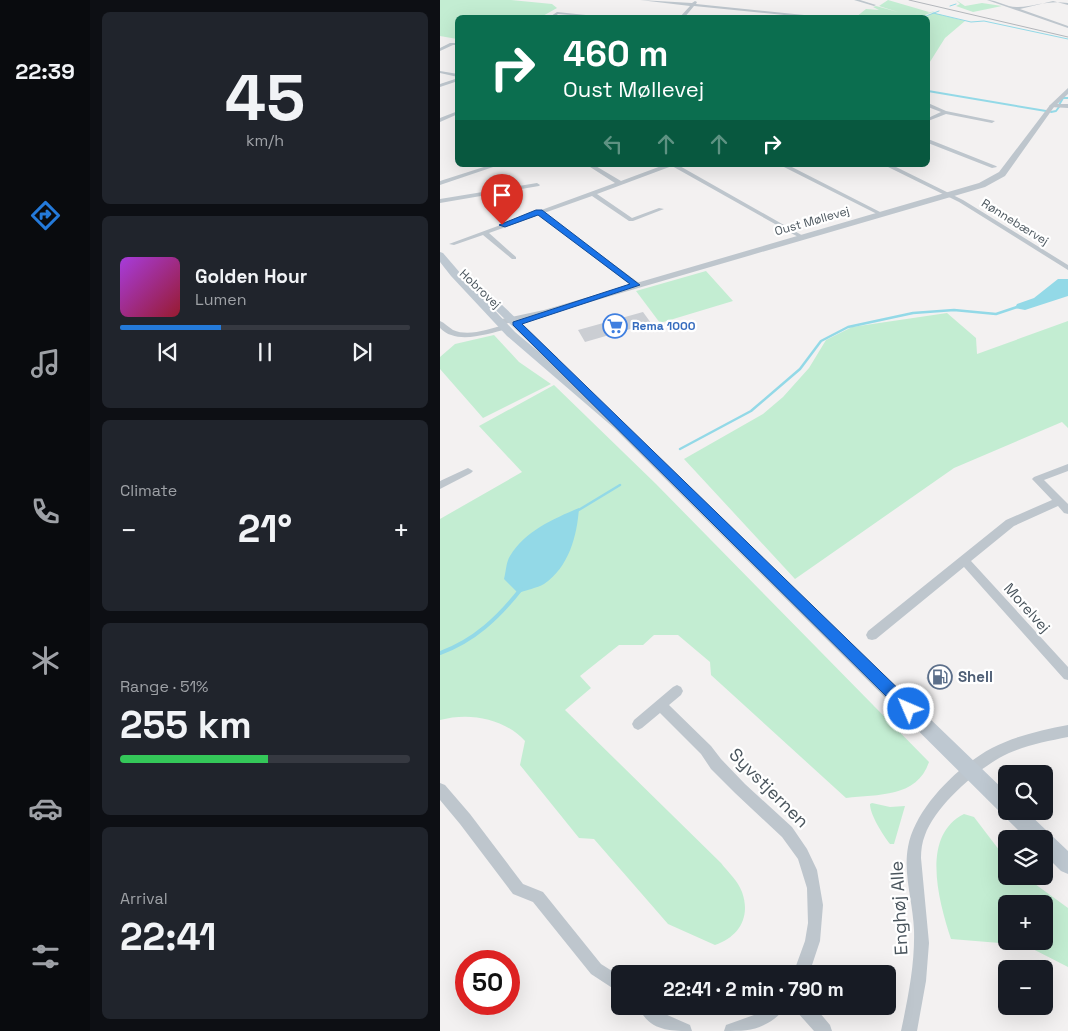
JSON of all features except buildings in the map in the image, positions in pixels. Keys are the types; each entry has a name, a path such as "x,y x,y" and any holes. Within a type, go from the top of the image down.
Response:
{"main road":[{"name":"Hobrovej","path":"440,254 454,274 508,323 564,380 604,411 998,797"},
{"path":"1021,820 1032,830"},
{"path":"1053,850 1068,864"}],"street":[{"path":"642,0 802,15"},
{"path":"684,15 697,0"},
{"path":"856,0 874,5"},
{"path":"989,0 1068,27"},
{"path":"1015,10 1053,0 1068,4"},
{"path":"554,15 557,13 577,15"},
{"path":"440,50 455,44"},
{"path":"440,72 455,77"},
{"path":"440,86 455,79"},
{"name":"Oust Møllevej","path":"508,323 950,195 982,184 1002,174 1052,106 1068,90"},
{"path":"930,106 945,112 992,122"},
{"path":"1052,106 1068,106"},
{"path":"930,119 945,112"},
{"path":"440,120 455,113"},
{"path":"930,142 994,167"},
{"path":"440,183 481,167"},
{"path":"593,167 620,183"},
{"path":"452,244 666,167"},
{"path":"676,167 802,237"},
{"path":"787,167 881,214"},
{"name":"Rønnebærvej","path":"891,167 950,195 1068,268"},
{"path":"446,208 441,201 537,185"},
{"path":"592,193 631,220 661,209"},
{"path":"539,212 636,285"},
{"path":"484,232 514,258"},
{"path":"440,323 446,330 464,334 508,323"},
{"path":"1068,467 1037,479 1068,510"},
{"path":"440,485 468,470"},
{"path":"872,635 1010,523 1060,502"},
{"name":"Morelvej","path":"965,560 1068,675"},
{"path":"638,724 677,690"},
{"name":"Syvstjernen","path":"660,705 706,750 716,764 793,838 804,856 813,885 816,922 812,945 804,965"},
{"name":"Enghøj Alle","path":"909,1031 921,977 921,928 914,864 917,835 931,810 971,771 990,756 1068,731"},
{"path":"440,790 465,819 518,889 538,896 596,969 611,979"},
{"path":"654,1015 659,1020 684,1031"},
{"path":"732,1031 758,1020 765,1015"},
{"path":"810,1015 824,1031"}],"green space":[{"path":"440,0 511,0 552,4 557,8 545,15 455,15 455,39 440,36"},
{"path":"888,0 929,12 927,13 935,11 925,15 858,15 866,9 879,10 873,7 876,6 898,12 879,6"},
{"path":"956,0 965,6 982,3 1002,6 973,12 956,6 960,4"},
{"path":"934,13 965,21 945,38 930,62 930,15"},
{"path":"706,271 733,301 660,323 636,291"},
{"path":"947,313 976,338 977,354 1068,321 1068,428 1062,422 954,468 795,579 684,459 763,414 783,397 809,368 826,340 852,327"},
{"path":"494,335 519,362 551,384 483,418 440,369 440,357 455,344"},
{"path":"554,385 656,484 929,762 923,774 906,788 883,794 846,798 711,675 710,662 678,635 654,635 643,645 619,645 580,676 591,688 565,710 721,863 740,888 745,910 741,925 731,937 715,945 668,924 594,839 579,838 520,765 525,741 517,733 497,722 486,719 463,717 440,720 440,519 522,472 479,426"},
{"path":"870,804 890,807 905,806 894,844 890,844 877,825 872,814"},
{"path":"964,814 974,817 998,848 998,885 1036,885 1050,895 998,895 998,943 951,939 938,889 936,871 937,853 942,838 950,824"},
{"path":"1053,897 1068,908 1068,967 1035,950 1053,950"}],"water":[{"path":"1058,279 1068,279 1068,296 1025,310 1015,308 1017,304 1034,298"},
{"path":"579,508 574,540 560,569 544,584 518,593 504,579 509,558 516,547 540,527"}],"waterway":[{"path":"950,6 956,4"},
{"path":"934,13 939,11"},
{"path":"929,15 934,13"},
{"path":"934,13 971,22 984,21 1068,39"},
{"path":"930,91 1046,111"},
{"path":"1059,105 1063,98 1068,98"},
{"path":"1051,112 1056,111 1059,107"},
{"path":"680,449 751,411 800,369 821,341 848,327 913,313 954,310 996,314 1017,307"},
{"path":"577,511 620,485"},
{"path":"440,653 475,635 495,618 521,589"}],"railway":[{"path":"909,0 1068,37"}],"place":[{"name":"Rema 1000","path":"615,326"},
{"name":"Shell","path":"940,677"}],"route":[{"path":"502,225 539,212 636,285 546,312 516,324 909,709"}]}
